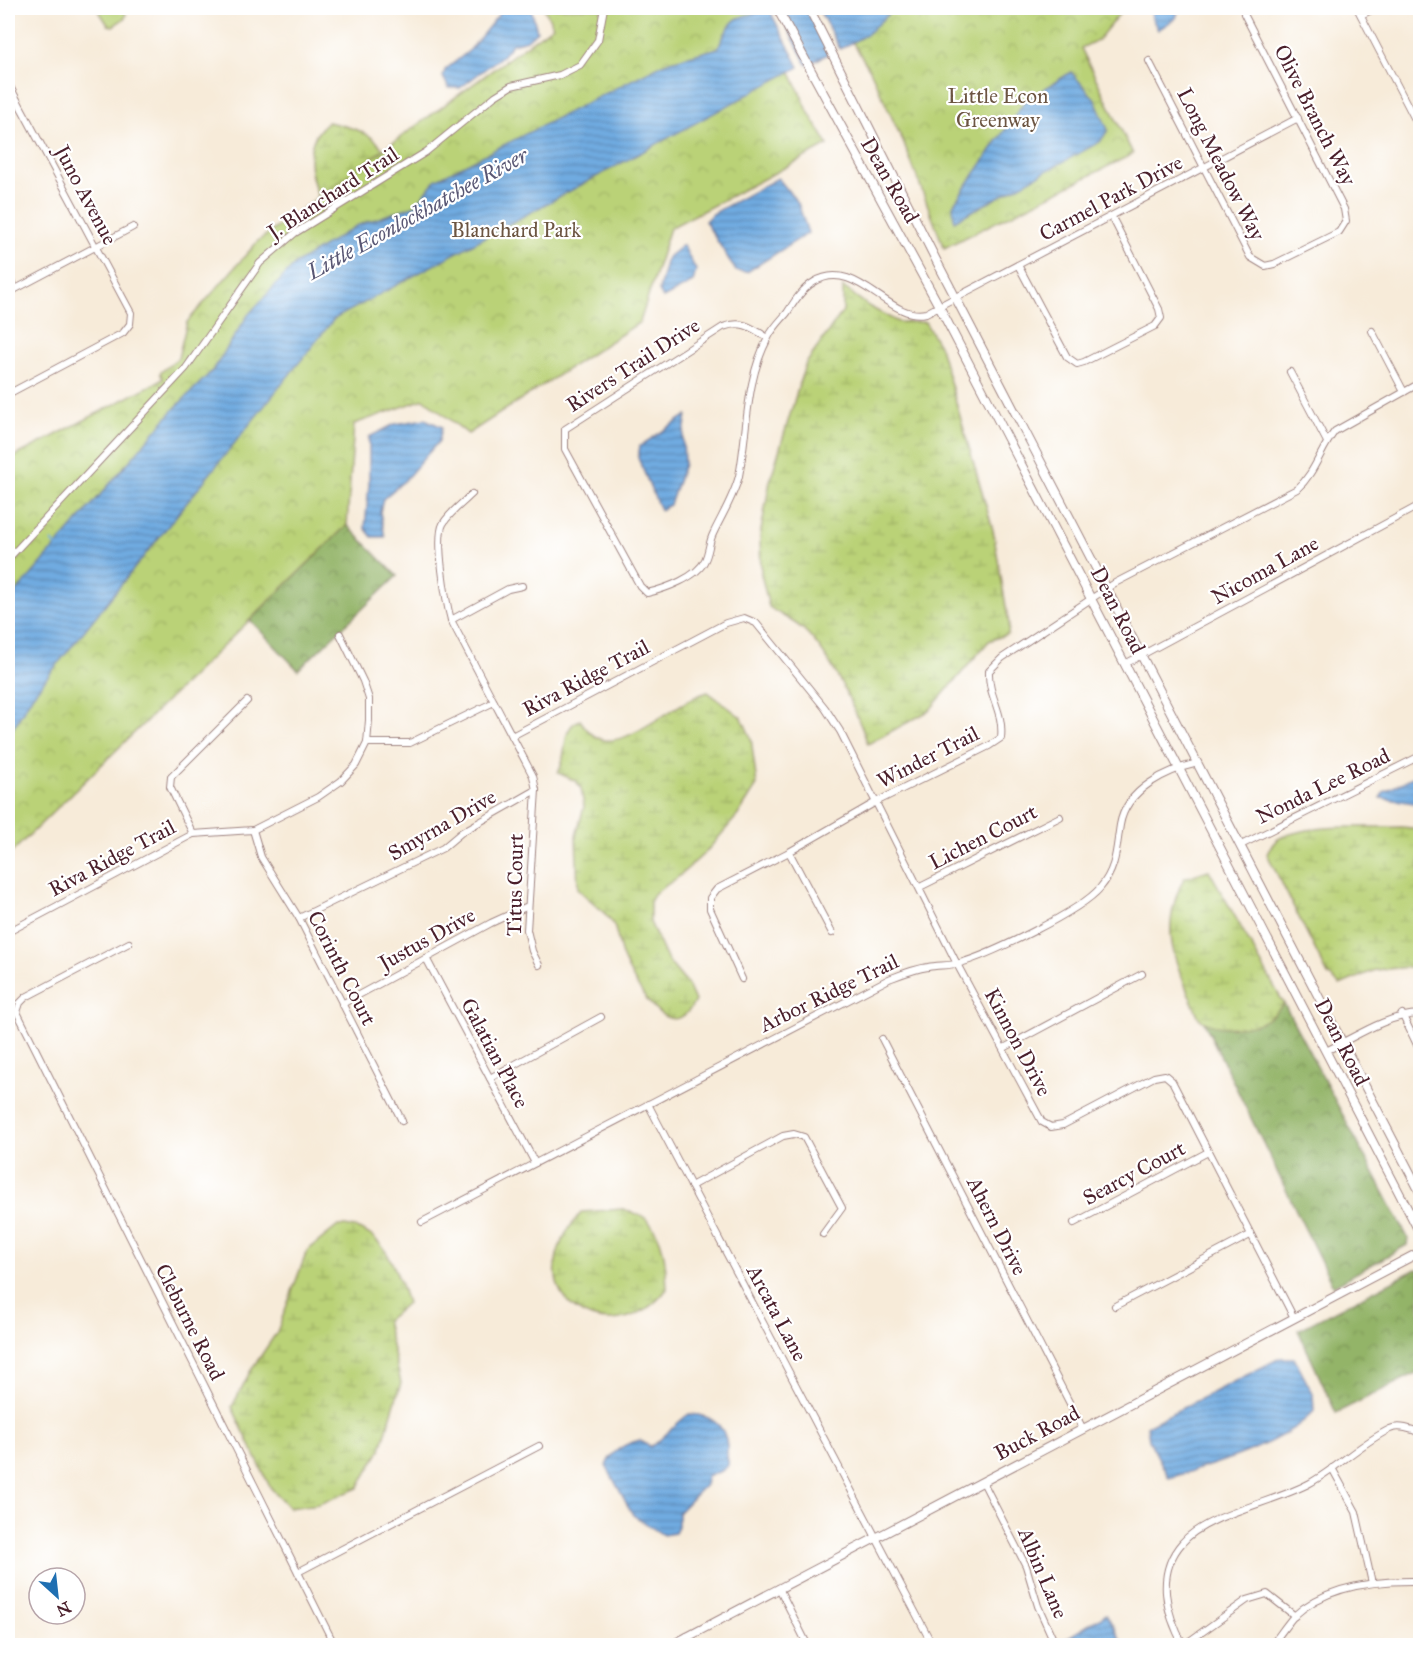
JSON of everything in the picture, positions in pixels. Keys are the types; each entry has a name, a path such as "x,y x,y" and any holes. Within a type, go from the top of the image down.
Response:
{"main road":[{"name":"Dean Road","path":"777,8 939,306 1420,1233"},
{"name":"Dean Road","path":"809,8 956,298 1420,1192"}],"street":[{"name":"J. Blanchard Trail","path":"8,559 186,368 260,263 295,233 426,152 495,96 511,86 560,75 580,65 598,40 604,8"},
{"path":"1358,8 1420,129"},
{"path":"1361,15 1376,8"},
{"name":"Olive Branch Way","path":"1244,14 1344,209 1346,221 1339,232 1274,264"},
{"name":"Long Meadow Way","path":"1149,61 1250,257 1265,266 1274,264"},
{"name":"Juno Avenue","path":"8,83 131,313 130,324 123,333 8,394"},
{"name":"Carmel Park Drive","path":"939,306 1298,118"},
{"path":"1018,266 1067,357 1077,364 1155,326 1161,318 1159,309 1112,217"},
{"path":"8,293 134,227"},
{"path":"8,275 15,289"},
{"name":"Rivers Trail Drive","path":"768,338 748,325 736,322 723,327 566,429 565,448 640,586 647,593 660,590 697,571 705,562 711,537 738,477 750,387 768,338 800,295 814,282 841,277 854,280 916,314 939,306"},
{"path":"1372,332 1404,392"},
{"path":"1290,372 1327,442"},
{"name":"Winder Trail","path":"742,979 710,909 710,898 717,889 789,852 876,802 989,746 1000,738 1003,723 991,692 989,671 1002,658 1107,588 1297,489 1307,480 1327,442 1345,424 1420,383"},
{"path":"472,494 443,524 441,538 444,598 451,620 494,702"},
{"name":"Nicoma Lane","path":"1125,664 1420,505"},
{"path":"451,620 508,589 522,586"},
{"name":"Riva Ridge Trail","path":"8,932 192,834 253,830 318,797 341,781 356,765 367,743 410,743 494,702 512,736 726,623 744,618 756,623"},
{"name":"Kinnon Drive","path":"756,623 840,730 957,964 1042,1122 1050,1127 1063,1125 1154,1077 1165,1075 1172,1081 1294,1318"},
{"path":"340,634 369,699 367,743"},
{"path":"192,834 170,787 171,777 247,701"},
{"name":"Titus Court","path":"512,736 533,776 536,790 526,930 539,965"},
{"name":"Nonda Lee Road","path":"1240,845 1420,756"},
{"name":"Arbor Ridge Trail","path":"422,1222 889,979 908,971 957,964 982,956 1085,903 1111,874 1118,852 1120,823 1129,802 1145,786 1179,767 1198,763"},
{"name":"Smyrna Drive","path":"298,918 443,848 462,832 536,790"},
{"name":"Lichen Court","path":"920,888 1060,817"},
{"name":"Corinth Court","path":"253,830 261,857 298,918 402,1121"},
{"path":"789,852 832,933"},
{"name":"Justus Drive","path":"342,1004 491,923 528,906"},
{"name":"Cleburne Road","path":"129,943 26,997 20,1003 17,1012 335,1646"},
{"name":"Galatian Place","path":"426,958 535,1163"},
{"path":"1004,1048 1143,974"},
{"path":"1326,1051 1402,1014 1420,1014"},
{"path":"1402,1014 1420,1051"},
{"path":"490,1078 601,1017"},
{"name":"Ahern Drive","path":"882,1039 1083,1429"},
{"name":"Arcata Lane","path":"648,1104 933,1646"},
{"path":"691,1186 783,1136 794,1134 804,1137 842,1208 823,1234"},
{"name":"Searcy Court","path":"1074,1222 1208,1152"},
{"path":"1115,1306 1250,1235"},
{"name":"Buck Road","path":"670,1646 1420,1252"},
{"path":"1295,1616 1267,1594 1247,1600 1184,1645 1169,1616 1165,1588 1170,1565 1181,1543 1205,1523 1275,1499 1310,1483 1392,1428 1410,1429 1420,1433"},
{"path":"298,1572 539,1446"},
{"path":"1332,1468 1356,1512 1372,1583"},
{"name":"Albin Lane","path":"983,1482 1026,1566 1038,1605 1056,1646"},
{"path":"1271,1646 1295,1616 1309,1605 1337,1591 1372,1583 1420,1581"},
{"path":"779,1588 808,1646"},
{"path":"687,1636 692,1646"}],"green space":[{"path":"97,8 122,8 126,14 125,18 113,26 108,25"},
{"name":"Blanchard Park","path":"544,8 762,8 809,113 828,145 670,228 640,322 468,434 424,399 354,424 347,525 8,856 8,460 163,379 160,373 178,358 187,322 258,241 553,26"},
{"name":"Little Econ Greenway","path":"831,8 1124,8 1098,40 1081,48 1133,154 944,248 905,146 870,70"},
{"path":"328,122 369,136 376,140 385,154 323,197 318,196 310,166 310,156 315,138"},
{"path":"843,287 870,307 898,322 925,322 940,347 993,530 1009,624 1008,634 989,641 929,711 868,744 849,699 824,653 804,630 769,607 761,574 760,536 770,481 805,365 843,311"},
{"path":"347,525 397,576 298,670 250,620"},
{"path":"708,692 742,718 751,738 757,785 738,815 706,852 677,878 655,893 650,902 650,922 668,961 688,985 695,1001 685,1014 674,1019 664,1016 644,995 623,958 611,921 578,889 576,836 584,807 581,788 576,781 558,773 569,729 580,720 597,738 616,739 642,729 683,703"},
{"path":"1341,827 1420,829 1420,966 1375,970 1340,985 1328,975 1267,854 1279,838 1309,830"},
{"path":"1209,870 1284,1004 1269,1018 1254,1025 1224,1027 1199,1018 1173,949 1172,916 1184,878"},
{"path":"1284,1004 1408,1238 1407,1245 1333,1286 1204,1022 1237,1025 1256,1022 1275,1012"},
{"path":"623,1209 645,1218 657,1233 663,1251 667,1289 644,1310 620,1319 596,1318 575,1309 561,1292 555,1269 562,1242 582,1212"},
{"path":"338,1226 366,1232 385,1250 392,1262 407,1303 386,1321 401,1383 381,1449 358,1488 319,1504 289,1508 270,1487 232,1407 250,1372 277,1332 307,1251"},
{"path":"1416,1269 1420,1270 1420,1371 1336,1413 1298,1330"}],"water":[{"path":"504,8 527,8 532,12 537,31 527,40 512,44 502,56 460,88 449,88 443,77 445,70 470,50"},
{"path":"777,8 809,8 832,52 807,65"},
{"path":"818,8 895,8 866,35 840,49"},
{"path":"1151,8 1179,8 1176,18 1158,30 1152,18"},
{"name":"Little Econlockhatchee River","path":"770,11 799,67 334,319 32,696 8,737 8,602 175,408 213,370 248,315 295,264 356,226 416,205 435,180 667,62 718,48 736,19"},
{"path":"1071,72 1094,98 1108,130 1100,142 954,221 953,205 1025,101"},
{"path":"778,178 798,203 808,233 747,272 736,271 705,221 712,214"},
{"path":"683,245 696,270 693,282 663,298 659,291 667,258"},
{"path":"687,415 683,439 684,464 670,505 660,510 638,458 640,446"},
{"path":"425,419 442,427 439,441 405,480 383,499 380,512 385,537 372,537 365,528 369,484 369,437 395,424"},
{"path":"1420,773 1420,804 1380,798 1384,792"},
{"path":"1280,1358 1294,1358 1313,1394 1314,1411 1301,1423 1266,1444 1226,1460 1169,1478 1149,1440 1147,1426"},
{"path":"689,1414 707,1417 723,1431 726,1438 728,1464 719,1472 707,1476 705,1485 678,1513 678,1527 675,1533 663,1535 633,1515 606,1466 611,1456 619,1449 640,1440 650,1447"},
{"path":"1106,1614 1124,1645 1071,1645 1067,1638"}],"waterway":[{"path":"52,541 58,548"}]}
